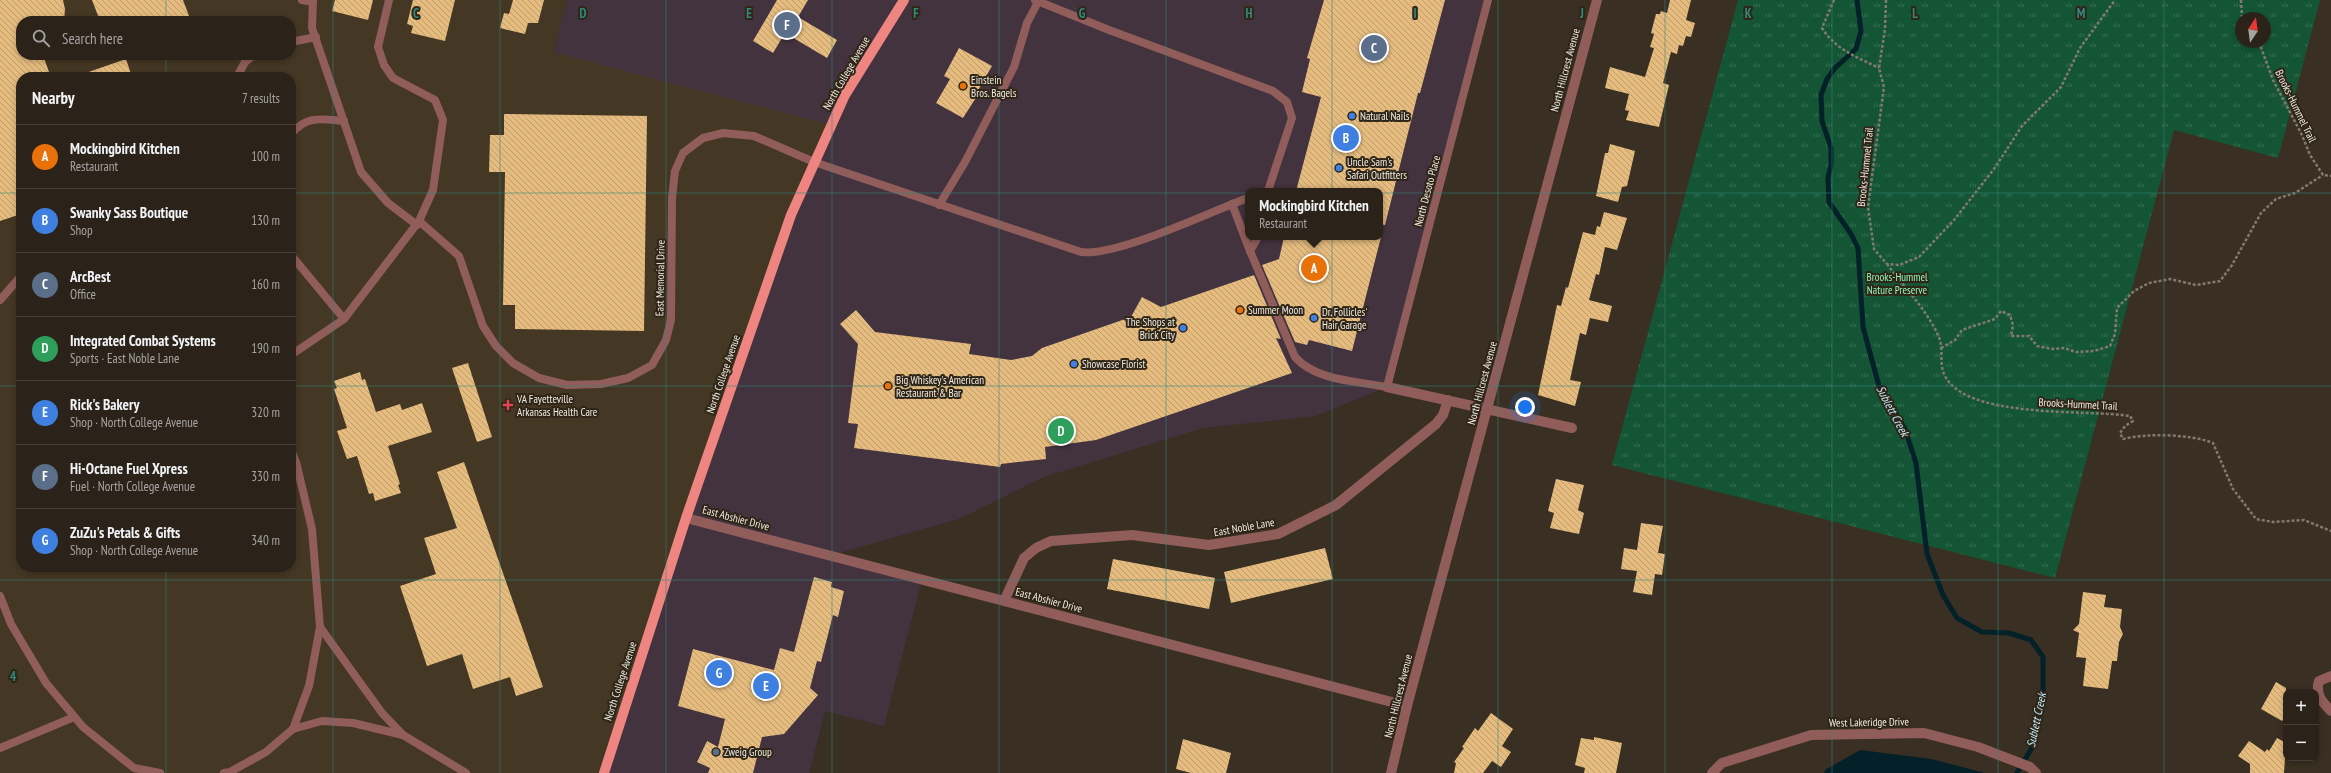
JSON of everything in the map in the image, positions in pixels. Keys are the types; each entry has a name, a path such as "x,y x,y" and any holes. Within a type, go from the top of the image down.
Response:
{"main road":[{"name":"North College Avenue","path":"604,773 686,518 792,215 814,162 845,95 904,0"}],"street":[{"name":"North Hillcrest Avenue","path":"1391,773 1407,706 1597,0"},
{"path":"1387,387 1572,428"},
{"name":"East Noble Lane","path":"1004,600 1024,558 1036,548 1051,540 1132,535 1209,545 1278,534 1336,505 1436,424 1443,415 1448,400"},
{"name":"East Abshier Drive","path":"686,518 1407,706"},
{"path":"2331,676 2319,681 2316,689 2321,700 2331,711"},
{"name":"West Lakeridge Drive","path":"1712,773 1722,763 1811,735 1924,734 1978,747 2033,770"}],"lane":[{"path":"302,0 313,1"},
{"path":"296,353 344,319 418,223 433,190 444,120 435,100 393,78 384,65 378,47 389,0"},
{"name":"North Desoto Place","path":"1387,387 1488,0"},
{"name":"East Memorial Drive","path":"313,1 312,28 361,172 388,203 418,223 459,256 483,326 496,346 513,364 539,378 566,385 601,384 628,378 652,365 666,340 671,320 672,198 675,171 683,152 703,138 723,133 754,136 814,162 1081,252 1092,254 1141,240 1245,199"},
{"path":"939,204 965,162 1014,67 1027,23 1036,1 1273,91 1287,102 1292,118 1268,188"},
{"path":"296,41 316,37"},
{"path":"240,72 248,60"},
{"path":"296,128 298,125 311,120 344,121"},
{"path":"1232,204 1245,238"},
{"path":"1246,240 1295,357 1304,366 1316,373 1387,387"},
{"path":"1250,251 1256,240"},
{"path":"296,261 344,319"},
{"path":"0,300 16,282"},
{"path":"293,729 309,686 320,627 312,529 296,462"},
{"path":"0,596 11,624 46,683 83,727 134,768 160,773"},
{"path":"320,627 382,713 403,735 466,773"},
{"path":"0,748 74,716"},
{"path":"224,773 230,772 266,752 293,729 322,721 353,723 403,735"}],"path":[{"path":"1834,0 1822,28 1828,37 1841,50 1879,68"},
{"name":"Brooks-Hummel Trail","path":"1886,0 1885,29 1879,68 1884,88 1868,207 1874,249 1931,322 1939,337 1943,374 1958,390 1981,401 2013,408 2130,416 2133,421 2125,426 2120,433 2123,438 2137,435 2156,435 2200,438 2213,443 2233,489 2256,519 2273,522 2304,520 2331,531"},
{"path":"1887,264 1899,265 1919,257 1954,220 1982,186 2022,126 2061,87 2080,48 2115,0"},
{"path":"2241,0 2242,12"},
{"name":"Brooks-Hummel Trail","path":"2261,48 2273,80 2302,135 2310,155 2323,175"},
{"path":"1941,348 1955,340 1962,330 1995,319 2001,311 2010,315 2013,325 2011,336 2029,336 2036,346 2052,349 2064,348 2076,352 2094,351 2110,346 2115,334 2117,308 2134,292 2148,283 2170,279 2196,285 2220,281 2232,265 2261,213 2276,199 2295,193 2323,175 2331,176"}],"shaded area":[{"name":"VA Fayetteville Arkansas Health Care","path":"0,0 567,0 553,52 831,125 791,215 604,773 0,773"},
{"path":"567,0 1488,0 1387,387 1316,416 1203,428 1044,477 959,519 832,555 922,579 884,726 825,711 809,773 604,773 553,52"}],"green space":[{"name":"Brooks-Hummel Nature Preserve","path":"1738,0 2320,0 2278,158 2174,130 2055,578 1612,465"}],"water":[{"path":"1860,750 1931,759 1985,773 1824,773 1825,770"}],"building":[{"path":"0,0 63,0 64,16 16,16 16,60 45,60 49,72 16,72 16,216 0,221"},
{"path":"92,0 183,0 189,16 98,16"},
{"path":"335,0 373,0 368,20 332,11"},
{"path":"413,0 455,0 445,41 411,33 413,26 407,24"},
{"path":"513,0 544,0 538,23 528,23 525,34 500,28 504,13 509,14"},
{"path":"777,0 808,0 798,17 837,40 827,58 785,33 773,53 753,41"},
{"path":"1324,0 1445,0 1420,93 1418,93 1385,225 1383,225 1383,188 1297,188 1321,97 1302,92 1310,59 1307,58"},
{"path":"1670,0 1691,0 1686,20 1695,23 1691,37 1686,36 1683,46 1679,45 1677,54 1671,52 1663,83 1669,85 1659,127 1626,120 1629,111 1625,110 1629,94 1605,88 1610,67 1645,77 1654,48 1650,47 1654,34 1651,33 1656,14 1660,14 1661,11 1667,13"},
{"name":"Einstein Bros. Bagels","path":"959,48 992,66 977,92 979,93 963,118 936,103 950,79 944,76"},
{"path":"126,60 130,72 89,72"},
{"path":"504,114 647,116 644,331 515,329 515,305 503,305 505,172 489,172 490,135 504,135"},
{"path":"1610,144 1635,151 1627,186 1622,187 1618,202 1596,196 1605,153 1608,153"},
{"path":"1604,212 1627,218 1617,250 1605,247 1599,275 1596,274 1589,300 1612,306 1608,322 1590,318 1586,335 1580,333 1570,380 1581,382 1575,406 1538,395 1557,305 1561,306 1566,287 1568,288 1583,232 1595,235 1597,226 1600,227"},
{"path":"1283,240 1380,240 1352,351 1309,340 1307,345 1295,342 1262,265 1279,259"},
{"path":"1254,275 1281,339 1276,338 1292,373 1096,440 1045,447 1046,459 1001,464 1000,467 854,448 858,424 848,423 858,344 840,324 856,310 875,332 971,344 969,354 1011,360 1032,356 1042,348 1131,317 1142,297 1161,307"},
{"path":"468,363 492,437 477,442 452,368"},
{"path":"360,372 362,380 365,379 376,412 400,404 402,410 422,403 432,432 388,446 400,484 398,485 401,493 375,501 373,493 369,494 357,456 347,459 337,431 347,428 334,389 337,388 334,381"},
{"path":"464,462 543,687 516,696 510,677 473,689 462,654 427,666 400,586 436,574 424,538 457,528 437,472"},
{"path":"1556,479 1584,485 1578,510 1584,513 1579,534 1550,528 1554,513 1548,511"},
{"path":"1641,523 1663,526 1658,553 1665,554 1662,575 1655,574 1652,595 1633,592 1637,571 1621,569 1624,548 1637,550"},
{"path":"1325,548 1333,579 1231,603 1224,572"},
{"path":"1113,559 1215,578 1209,609 1107,589"},
{"path":"814,577 832,582 831,587 844,591 838,617 833,615 821,662 817,661 810,688 818,695 784,734 762,737 753,773 708,773 710,768 697,762 707,741 718,747 725,719 678,706 693,649 774,670 780,648 794,652"},
{"path":"2083,592 2106,595 2104,607 2122,609 2120,627 2123,634 2119,642 2117,661 2112,661 2108,689 2083,686 2086,658 2076,657 2079,633 2073,630 2079,624"},
{"path":"2276,682 2286,688 2283,689 2282,721 2261,709"},
{"path":"1491,713 1513,729 1502,746 1511,752 1501,767 1492,761 1483,773 1454,773 1456,763 1454,762 1464,748 1462,747 1475,728 1478,731"},
{"path":"1594,737 1622,743 1616,773 1584,773 1585,768 1575,765 1581,738 1594,740"},
{"path":"2277,738 2283,741 2284,773 2250,773 2250,764 2238,756 2249,741 2265,752 2267,749 2269,751"},
{"path":"1183,739 1231,753 1226,773 1191,773 1176,769"}],"waterway":[{"name":"Sublett Creek","path":"1857,0 1861,31 1856,49 1835,68 1827,79 1821,95 1822,121 1831,148 1831,165 1828,178 1829,202 1851,234 1858,248 1863,327 1879,386 1905,429 1916,463 1927,554 1943,595 1957,618 1982,632 2009,633 2031,640 2043,657 2043,699 2033,746 2017,773"}],"place":[{"name":"Hi-Octane Fuel Xpress","path":"787,25"},
{"name":"ArcBest","path":"1374,48"},
{"name":"Einstein Bros. Bagels","path":"963,86"},
{"name":"Natural Nails","path":"1352,116"},
{"name":"Swanky Sass Boutique","path":"1346,138"},
{"name":"Uncle Sam's Safari Outfitters","path":"1339,168"},
{"name":"Mockingbird Kitchen","path":"1314,268"},
{"name":"Summer Moon","path":"1240,310"},
{"name":"Dr. Follicles' Hair Garage","path":"1314,318"},
{"name":"The Shops at Brick City","path":"1183,328"},
{"name":"Showcase Florist","path":"1074,364"},
{"name":"Big Whiskey's American Restaurant & Bar","path":"888,386"},
{"name":"VA Fayetteville Arkansas Health Care","path":"508,405"},
{"name":"Integrated Combat Systems","path":"1061,431"},
{"name":"ZuZu's Petals & Gifts","path":"719,673"},
{"name":"Rick's Bakery","path":"766,686"},
{"name":"Zweig Group","path":"716,752"}]}
